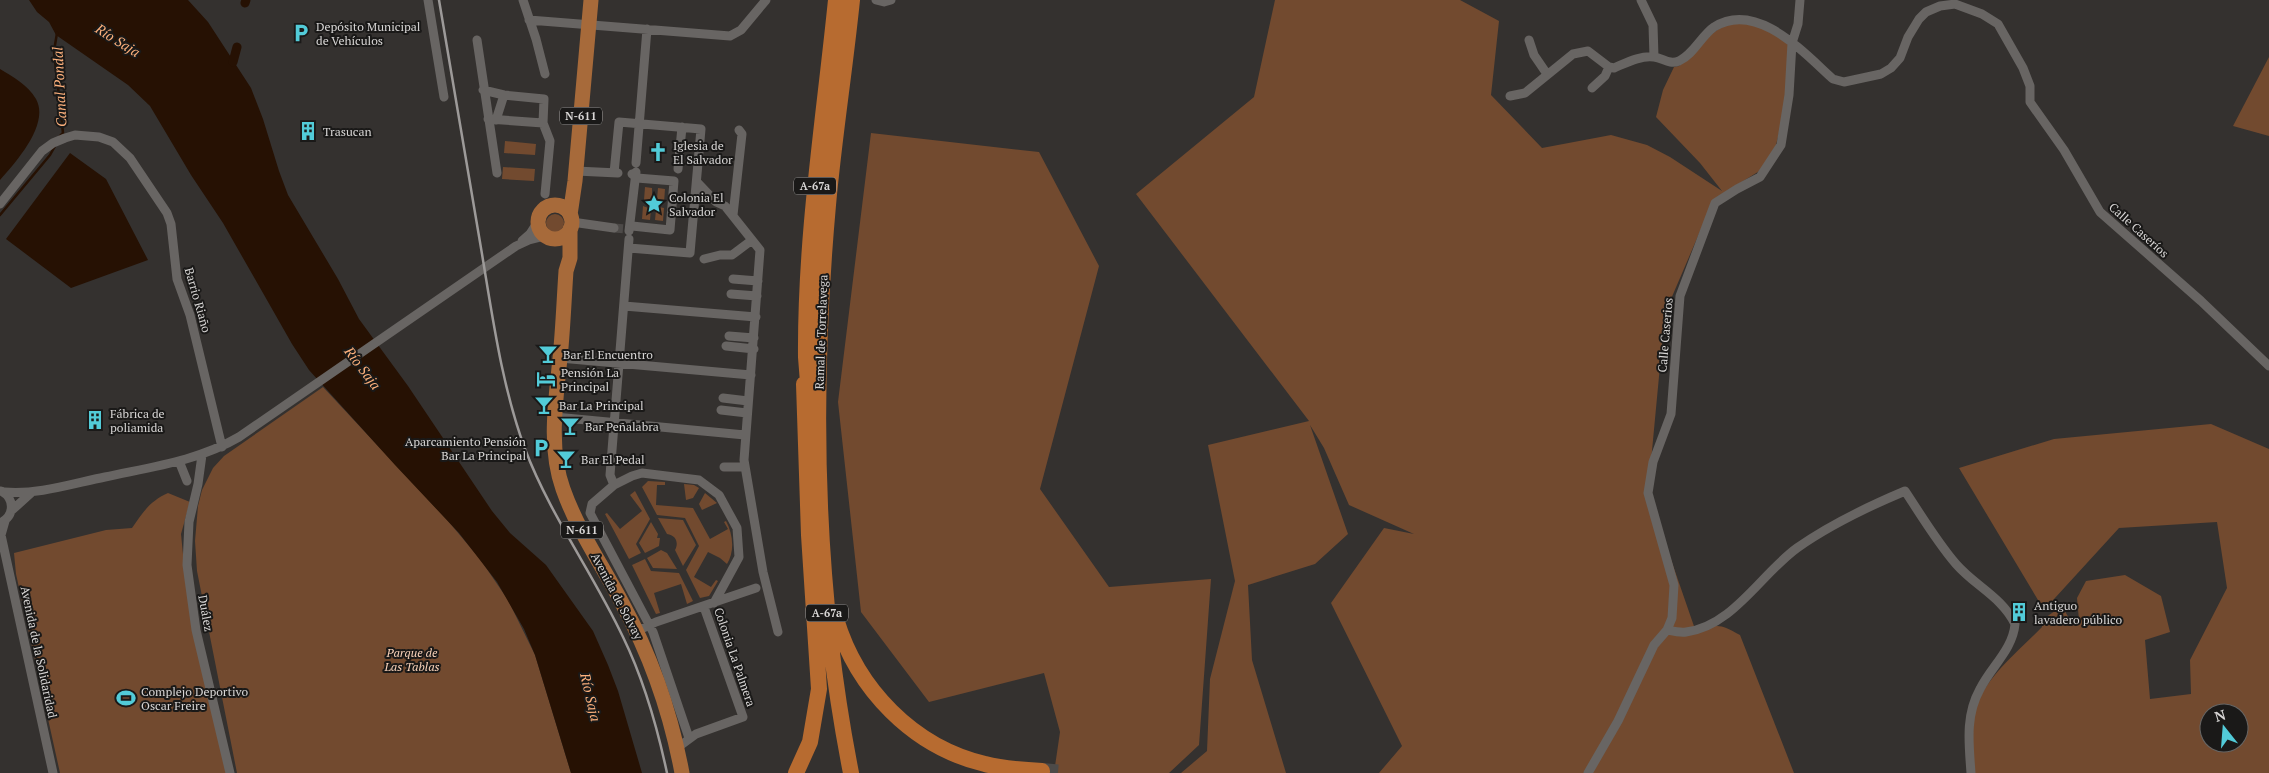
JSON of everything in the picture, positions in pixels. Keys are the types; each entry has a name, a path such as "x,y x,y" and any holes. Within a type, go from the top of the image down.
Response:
{"highway":[{"name":"Avenida de Solvay","path":"566,271 570,258 571,222 591,0"},
{"name":"Ramal de Torrelavega","path":"842,717 822,561 818,461 822,282 843,8"},
{"name":"Ramal de Torrelavega","path":"843,8 814,200 808,281 806,357 813,539 823,644 843,773"},
{"path":"539,220 549,200 576,176"},
{"path":"549,200 563,208 571,222 565,236 550,237"},
{"name":"N-611","path":"539,220 540,230 550,237"},
{"name":"Avenida de Solvay","path":"550,237 564,256 566,271 555,417 557,463 562,488 578,523 643,628 677,748 682,773"},
{"path":"822,282 821,436 826,551 833,608 847,652 866,684 878,698 891,712 924,737 953,753 984,764 1042,771"},
{"path":"796,773 810,742 819,689 808,535 804,388 806,357"},
{"path":"842,717 851,773"},
{"path":"842,717 857,773"}],"street":[{"path":"428,0 444,97"},
{"path":"523,0 545,74"},
{"path":"529,20 730,36 741,30 766,0"},
{"path":"876,0 884,2 891,0"},
{"path":"1641,0 1653,25 1654,57"},
{"name":"Calle Caserios","path":"1588,773 1618,721 1654,645 1666,630 1672,618 1674,585 1648,493 1653,462 1671,414 1680,296 1715,204 1737,189 1760,177 1781,145 1789,95 1792,43 1798,24 1800,0"},
{"path":"1510,96 1525,93 1573,54 1583,51 1593,54 1609,67 1614,68 1643,57 1654,57 1670,63 1676,62 1684,58 1714,27 1730,19 1747,19 1768,24 1785,34 1792,43 1833,79 1844,82 1857,80 1881,74 1891,68 1900,58 1908,37 1919,19 1926,12 1940,6 1960,3"},
{"name":"Calle Caseríos","path":"1960,3 1998,24 2024,68 2030,86 2030,102 2064,150 2100,212 2201,301 2269,366"},
{"path":"614,486 610,475 613,423 647,29"},
{"path":"477,40 483,90 492,119 497,173"},
{"path":"1529,40 1534,55 1547,74"},
{"path":"1592,88 1605,76 1609,67"},
{"path":"483,90 504,95 544,99 543,123 550,141 549,200"},
{"path":"492,119 504,95"},
{"path":"492,119 543,123"},
{"path":"576,176 616,173 618,122 701,129 690,253 629,234"},
{"path":"678,176 682,128"},
{"path":"733,215 742,134 739,130"},
{"name":"Barrio Riaño","path":"0,204 42,151 57,142 75,135 99,137 113,142 130,158 167,213 174,236 177,279 190,315 222,446"},
{"path":"629,234 670,230 674,180 635,172"},
{"path":"697,182 733,215 758,246 760,254 754,349 745,435 745,467 762,572 778,632"},
{"path":"516,246 530,234 539,220"},
{"path":"571,222 614,228"},
{"path":"516,246 529,240 550,237"},
{"path":"704,259 720,255 732,255 752,240"},
{"name":"Avenida de la Solidaridad","path":"2,491 31,493 179,461 202,455 222,446 239,437 516,246"},
{"path":"733,279 758,281"},
{"path":"731,294 757,296"},
{"path":"624,306 756,317"},
{"path":"729,336 754,338"},
{"path":"726,346 754,349"},
{"path":"560,358 751,375"},
{"path":"723,398 748,400"},
{"path":"721,410 747,413"},
{"path":"555,417 745,435"},
{"name":"Duález","path":"202,455 198,484 189,522 187,565 196,630 230,773"},
{"path":"179,461 187,482"},
{"path":"724,467 745,467"},
{"path":"689,738 670,677 643,628 590,511 592,504 614,486 642,473 699,480 719,495 737,528 739,557 714,603"},
{"name":"Avenida de la Solidaridad","path":"2,491 11,500 11,511"},
{"path":"1666,630 1685,632 1715,622 1731,611 1783,558 1800,546 1866,507 1905,491 1955,563 2001,603 2015,624 2010,642 1980,688 1971,712 1968,730 1971,773"},
{"name":"Avenida de la Solidaridad","path":"31,493 2,522 1,535 53,773"},
{"name":"Colonia La Palmera","path":"643,628 756,588"},
{"name":"Colonia La Palmera","path":"677,748 689,738 743,718 704,606"}],"green space":[{"path":"1275,0 1460,0 1499,21 1491,95 1542,148 1611,135 1647,145 1670,157 1722,191 1700,163 1656,117 1663,90 1674,67 1679,66 1712,34 1730,23 1752,24 1787,42 1790,50 1784,113 1775,149 1761,170 1724,193 1704,222 1665,313 1648,493 1696,632 1709,627 1719,626 1740,635 1794,773 1379,773 1402,746 1331,603 1384,528 1414,534 1349,505 1324,448 1310,425 1348,534 1315,564 1248,585 1252,660 1286,773 1181,773 1207,751 1210,679 1235,581 1208,445 1309,421 1136,194 1254,97"},
{"path":"2269,57 2269,136 2233,126"},
{"path":"871,133 1039,152 1099,266 1040,489 1109,587 1211,579 1199,745 1169,773 1054,773 1060,732 1044,673 929,702 861,612 838,402"},
{"path":"505,141 536,144 535,155 504,153"},
{"path":"503,167 535,169 534,181 502,179"},
{"path":"645,187 652,188 652,198 649,201 644,200"},
{"path":"658,188 665,189 664,203 657,199"},
{"path":"643,206 651,209 650,220 642,219"},
{"path":"659,207 664,208 663,221 655,220 656,210"},
{"path":"551,214 559,214 564,219 562,230 551,232 546,227 546,219"},
{"name":"Parque de Las Tablas","path":"323,387 448,521 480,559 508,600 535,655 571,773 237,773 197,571 195,541 198,506 202,490 213,468 224,456"},
{"path":"2211,424 2269,449 2269,773 1974,773 1971,726 1974,711 1980,697 2008,660 2042,627 2042,620 2062,606 2070,620 2079,620 2077,598 2086,581 2125,575 2161,596 2170,632 2145,640 2150,699 2191,694 2190,660 2227,588 2217,522 2119,528 2044,610 1959,468 2054,439"},
{"path":"648,481 665,482 665,485 657,485 656,505 693,508 710,539 728,529 724,522 726,521 732,542 730,559 727,564 708,552 694,577 711,587 716,580 718,581 709,596 700,598 686,570 699,546 685,518 657,515 642,487"},
{"path":"684,484 694,485 699,488 693,498 686,500"},
{"path":"635,491 650,519 636,544 641,553 629,559 605,514 607,513 620,529 642,511 630,495"},
{"name":"Complejo Deportivo Oscar Freire","path":"168,493 190,502 181,534 186,585 227,773 60,773 16,574 14,553 106,530 132,528 152,503"},
{"path":"705,493 717,503 702,510 699,504"},
{"path":"658,518 683,520 696,545 683,566 675,550 676,540 673,536 667,534"},
{"path":"651,522 658,534 657,538 660,538 659,546 645,553 639,543"},
{"path":"661,550 667,553 677,569 653,568 647,558"},
{"path":"645,559 651,571 679,573 693,601 687,604 681,584 654,593 660,613 656,614 632,565"}],"water":[{"name":"Río Saja","path":"29,0 188,0 208,22 251,88 288,195 338,279 359,319 408,386 492,511 510,533 546,565 593,631 618,691 642,773 571,773 535,655 524,629 497,582 459,533 309,370 292,344 223,223 191,175 150,106 128,85 56,35 49,22 37,12"},
{"path":"0,69 20,82 36,99 39,109 39,120 22,153 0,180"},
{"path":"70,153 106,179 148,260 71,288 6,239"}],"waterway":[{"name":"Canal Pondal","path":"57,33 54,51 63,133 60,136"},
{"path":"233,62 237,47"},
{"name":"Canal Pondal","path":"0,215 50,155 55,146"}],"tunnel":[{"path":"614,228 627,229"},
{"path":"1042,771 1063,773"}],"railway":[{"path":"439,0 494,328 504,377 517,425 535,473 631,653 649,704 667,773"}],"place":[{"name":"Depósito Municipal de Vehículos","path":"301,33"},
{"name":"Trasucan","path":"308,131"},
{"name":"Iglesia de El Salvador","path":"658,152"},
{"name":"Colonia El Salvador","path":"654,204"},
{"name":"Bar El Encuentro","path":"548,354"},
{"name":"Pensión La Principal","path":"546,379"},
{"name":"Bar La Principal","path":"544,405"},
{"name":"Fábrica de poliamida","path":"95,420"},
{"name":"Bar Peñalabra","path":"570,426"},
{"name":"Aparcamiento Pensión Bar La Principal","path":"541,448"},
{"name":"Bar El Pedal","path":"566,459"},
{"name":"Antiguo lavadero público","path":"2019,612"},
{"name":"Complejo Deportivo Oscar Freire","path":"126,698"}]}
